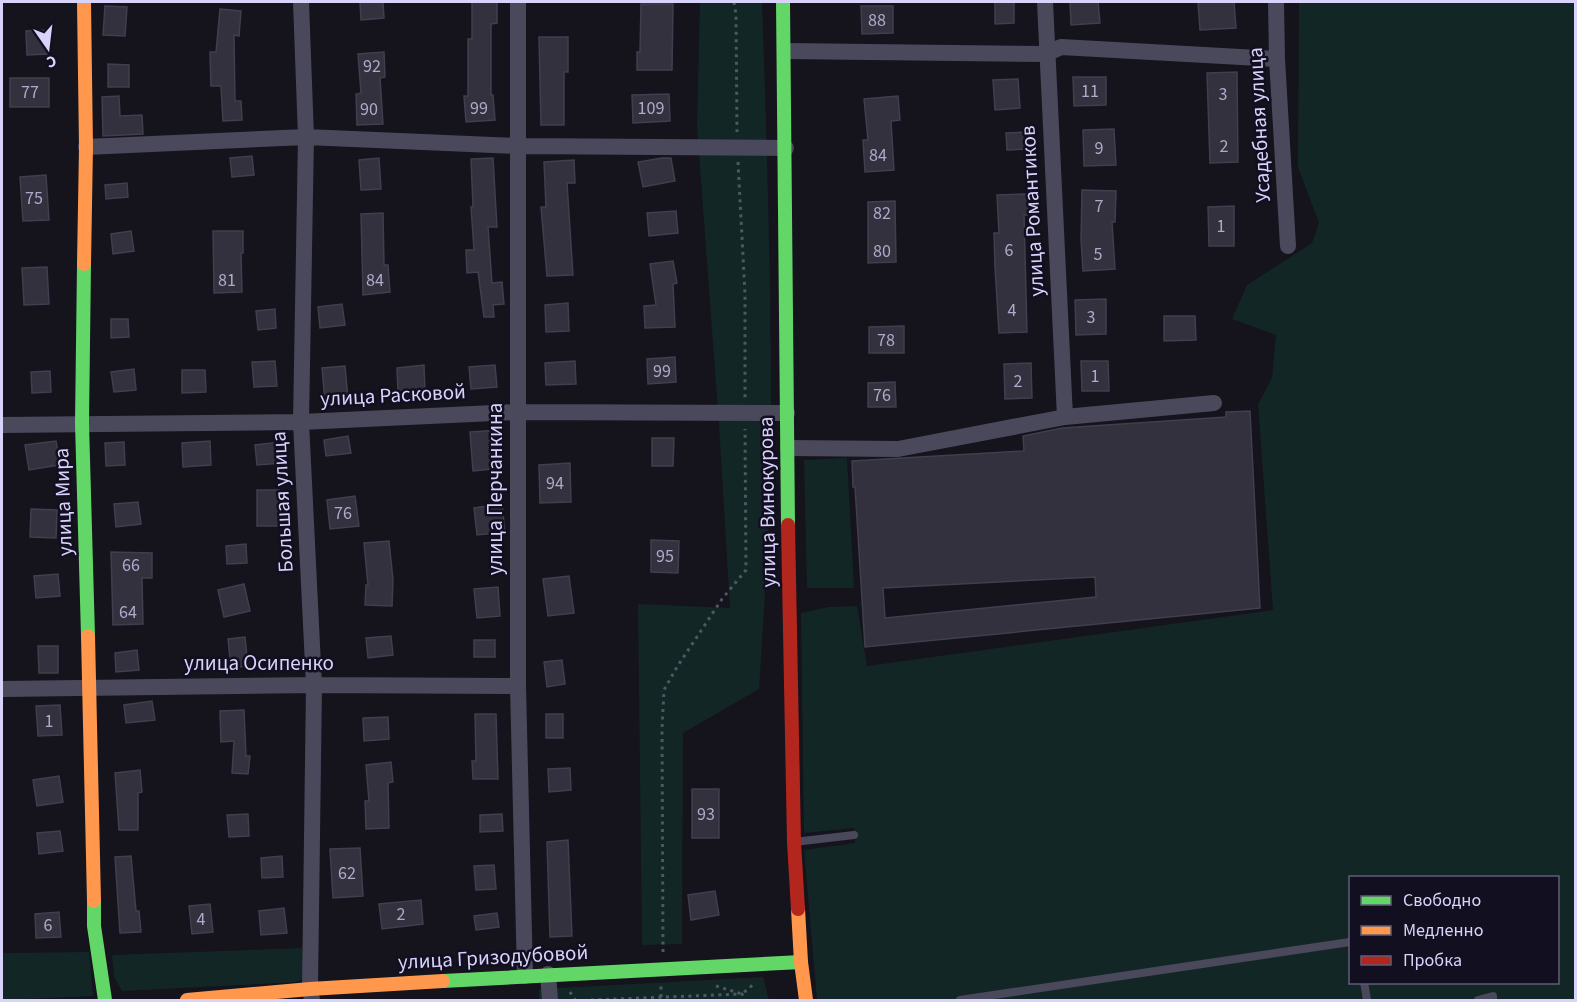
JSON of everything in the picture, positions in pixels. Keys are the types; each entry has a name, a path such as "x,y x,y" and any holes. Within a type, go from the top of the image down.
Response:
{"street":[{"name":"улица Мира","path":"84,2 86,147 82,423 90,687 93,926 105,1000"},
{"name":"Большая улица","path":"301,2 306,137 301,422 314,686 311,995"},
{"name":"улица Перчанкина","path":"518,2 518,686 525,976"},
{"name":"улица Винокурова","path":"783,2 794,842 801,962 806,1000"},
{"name":"улица Романтиков","path":"1045,2 1065,417"},
{"name":"Усадебная улица","path":"1276,2 1277,59 1288,246"},
{"path":"784,51 1046,54 1061,47 1277,59"},
{"path":"86,147 306,137 518,146 786,148"},
{"path":"788,448 898,449 1065,417 1214,403"},
{"name":"улица Расковой","path":"2,425 301,422 518,412 787,413"},
{"name":"улица Осипенко","path":"2,689 518,686"},
{"name":"улица Гризодубовой","path":"188,1000 311,995 548,974 801,962"},
{"path":"548,974 550,1000"}],"lane":[{"path":"794,842 854,835"},
{"path":"960,1000 1349,942"},
{"path":"1364,984 1367,1000"},
{"path":"1478,1000 1493,996 1493,1000"}],"path":[{"path":"661,997 664,690 676,667 722,599 746,570 745,294 737,148 734,2"},
{"path":"591,1000 742,994 745,1000"}],"green space":[{"path":"700,2 762,2 771,420 759,689 683,733 682,944 642,945 638,604 730,608 697,126"},
{"path":"1299,2 1575,2 1575,1000 817,1000 804,850 855,843 854,828 804,833 801,613 828,607 857,606 867,666 1273,610 1258,404 1272,378 1276,335 1232,319 1247,285 1312,243 1319,223 1298,167"},
{"path":"847,458 854,588 807,588 804,460"},
{"path":"302,948 306,977 298,982 122,991 114,977 112,955"},
{"path":"89,952 93,996 2,1000 2,953"},
{"path":"763,977 769,1000 539,1000 539,989"}],"building":[{"path":"360,2 383,2 384,18 361,20"},
{"path":"472,2 497,2 497,23 491,24 491,95 493,95 495,120 466,122 464,96 468,96 468,39 472,39"},
{"path":"995,2 1014,2 1014,23 995,24"},
{"path":"1070,2 1098,2 1100,23 1071,25"},
{"path":"1198,2 1234,2 1236,28 1200,30"},
{"path":"641,4 673,4 672,70 637,70 637,52 640,52"},
{"path":"105,6 127,7 125,36 103,35"},
{"path":"861,6 893,6 893,33 862,34"},
{"path":"220,9 241,11 239,36 234,35 235,101 241,101 242,120 223,121 221,86 211,86 210,52 216,52"},
{"path":"48,30 49,54 27,55 26,31"},
{"path":"539,37 568,37 568,72 564,72 564,125 541,125"},
{"path":"384,52 385,77 380,78 383,124 357,125 356,94 361,93 358,54"},
{"path":"108,64 129,65 129,87 108,87"},
{"path":"1237,72 1238,162 1210,163 1207,73"},
{"path":"1073,77 1106,77 1106,105 1074,106"},
{"path":"10,78 49,78 49,107 10,107"},
{"path":"1018,79 1020,108 995,110 993,80"},
{"path":"669,94 670,121 633,123 632,95"},
{"path":"119,96 120,116 142,115 143,134 103,136 102,97"},
{"path":"898,96 900,120 891,121 894,170 865,172 863,140 868,140 864,99"},
{"path":"1114,129 1116,165 1084,166 1083,130"},
{"path":"1026,132 1027,149 1007,150 1006,133"},
{"path":"252,156 254,175 232,177 230,158"},
{"path":"379,158 381,189 361,190 359,160"},
{"path":"493,158 497,227 488,227 492,283 502,282 504,304 493,305 494,317 484,317 478,272 467,273 466,250 474,250 471,159"},
{"path":"671,158 675,181 643,187 638,162"},
{"path":"574,160 575,183 567,183 573,275 547,276 541,207 546,207 544,162"},
{"path":"46,175 49,220 23,221 20,177"},
{"path":"127,183 128,197 106,199 105,185"},
{"path":"1082,190 1116,191 1115,222 1112,222 1115,269 1083,271"},
{"path":"1027,194 1028,215 1024,215 1027,332 999,333 994,233 999,233 997,195"},
{"path":"895,201 896,262 868,263 868,202"},
{"path":"1234,206 1234,246 1209,246 1208,207"},
{"path":"676,211 678,233 649,236 647,213"},
{"path":"383,213 384,265 388,265 390,292 363,295 361,214"},
{"path":"131,231 134,251 113,254 111,234"},
{"path":"213,231 243,231 242,292 214,293"},
{"path":"673,261 677,283 673,284 675,327 645,328 644,306 656,305 650,264"},
{"path":"47,267 49,304 24,305 22,268"},
{"path":"1106,299 1106,334 1076,335 1075,300"},
{"path":"568,303 569,331 546,332 545,305"},
{"path":"342,304 345,325 320,328 318,307"},
{"path":"275,309 276,328 258,330 256,311"},
{"path":"1164,316 1195,316 1196,340 1164,341"},
{"path":"111,319 128,319 129,337 111,338"},
{"path":"904,326 904,353 869,353 869,327"},
{"path":"675,357 676,382 648,384 647,359"},
{"path":"275,361 277,386 254,387 252,362"},
{"path":"575,361 576,384 546,385 545,363"},
{"path":"1081,361 1108,361 1109,391 1082,391"},
{"path":"1031,363 1032,398 1005,399 1004,364"},
{"path":"424,365 425,391 398,392 397,368"},
{"path":"495,365 497,387 471,389 469,367"},
{"path":"345,366 348,399 325,401 322,368"},
{"path":"134,369 136,390 114,392 111,372"},
{"path":"182,370 205,370 206,392 182,393"},
{"path":"50,371 51,392 32,393 31,372"},
{"path":"895,382 896,407 868,407 868,383"},
{"path":"1250,411 1260,608 865,647 852,461 1024,451 1023,436 1062,428 1226,417 1226,412","holes":["1095,577 1096,597 885,618 883,588"]},
{"path":"500,430 503,468 473,471 470,432"},
{"path":"348,436 351,453 326,456 324,440"},
{"path":"652,438 674,438 673,466 652,466"},
{"path":"56,441 60,465 29,470 25,445"},
{"path":"210,441 211,465 183,467 182,443"},
{"path":"124,442 125,465 106,466 105,443"},
{"path":"280,442 282,463 257,465 255,445"},
{"path":"570,463 571,502 540,503 539,465"},
{"path":"257,490 279,490 279,526 257,526"},
{"path":"355,496 359,526 330,529 327,500"},
{"path":"138,502 141,524 116,527 114,504"},
{"path":"502,504 505,532 477,535 474,508"},
{"path":"31,509 57,510 56,538 30,537"},
{"path":"651,540 679,541 678,573 651,572"},
{"path":"389,541 393,580 392,606 365,605 366,585 368,585 364,543"},
{"path":"246,544 247,563 227,564 226,546"},
{"path":"111,552 152,553 152,578 142,578 143,624 113,625"},
{"path":"58,574 60,596 36,598 34,576"},
{"path":"569,576 574,613 548,616 543,579"},
{"path":"244,584 250,611 224,617 218,590"},
{"path":"498,587 500,616 477,618 474,589"},
{"path":"391,636 393,655 368,658 366,638"},
{"path":"245,637 248,666 231,668 228,639"},
{"path":"474,640 495,640 495,657 474,657"},
{"path":"38,646 58,646 58,673 39,673"},
{"path":"137,650 139,670 116,672 115,653"},
{"path":"562,660 565,684 547,687 544,662"},
{"path":"152,701 155,720 126,723 124,705"},
{"path":"60,705 62,735 38,736 36,706"},
{"path":"244,710 246,756 250,756 248,774 232,773 234,741 221,742 220,711"},
{"path":"475,714 496,714 498,779 473,779 472,761 476,761"},
{"path":"546,714 563,714 563,738 546,738"},
{"path":"388,717 389,739 364,741 363,718"},
{"path":"391,762 393,782 388,783 389,828 366,829 365,801 369,801 366,765"},
{"path":"570,768 571,790 549,792 548,769"},
{"path":"140,770 142,792 138,793 138,830 119,830 115,773"},
{"path":"59,776 63,802 37,806 33,780"},
{"path":"692,789 719,789 719,838 692,838"},
{"path":"248,814 249,836 229,837 227,815"},
{"path":"502,814 503,831 480,832 480,815"},
{"path":"60,831 63,851 39,854 37,833"},
{"path":"568,840 572,936 550,937 547,842"},
{"path":"360,848 363,896 333,898 330,849"},
{"path":"131,856 136,911 139,911 141,932 120,933 115,857"},
{"path":"282,856 283,877 262,878 261,858"},
{"path":"494,865 496,889 476,890 474,866"},
{"path":"715,891 719,915 691,920 688,895"},
{"path":"421,900 423,924 382,929 379,904"},
{"path":"210,904 213,932 192,934 189,906"},
{"path":"284,908 287,933 261,935 259,911"},
{"path":"59,912 61,937 36,938 35,914"},
{"path":"497,913 499,927 476,930 474,916"}],"traffic: fast":[{"path":"783,2 788,525"},
{"path":"84,264 82,423 88,636"},
{"path":"94,901 94,926 105,1000"},
{"path":"443,981 801,962"}],"traffic: slow":[{"path":"84,2 86,147 84,264"},
{"path":"88,636 94,901"},
{"path":"798,909 806,1000"},
{"path":"187,1000 310,989 443,981"}],"traffic: jam":[{"path":"788,525 794,842 798,909"}]}
